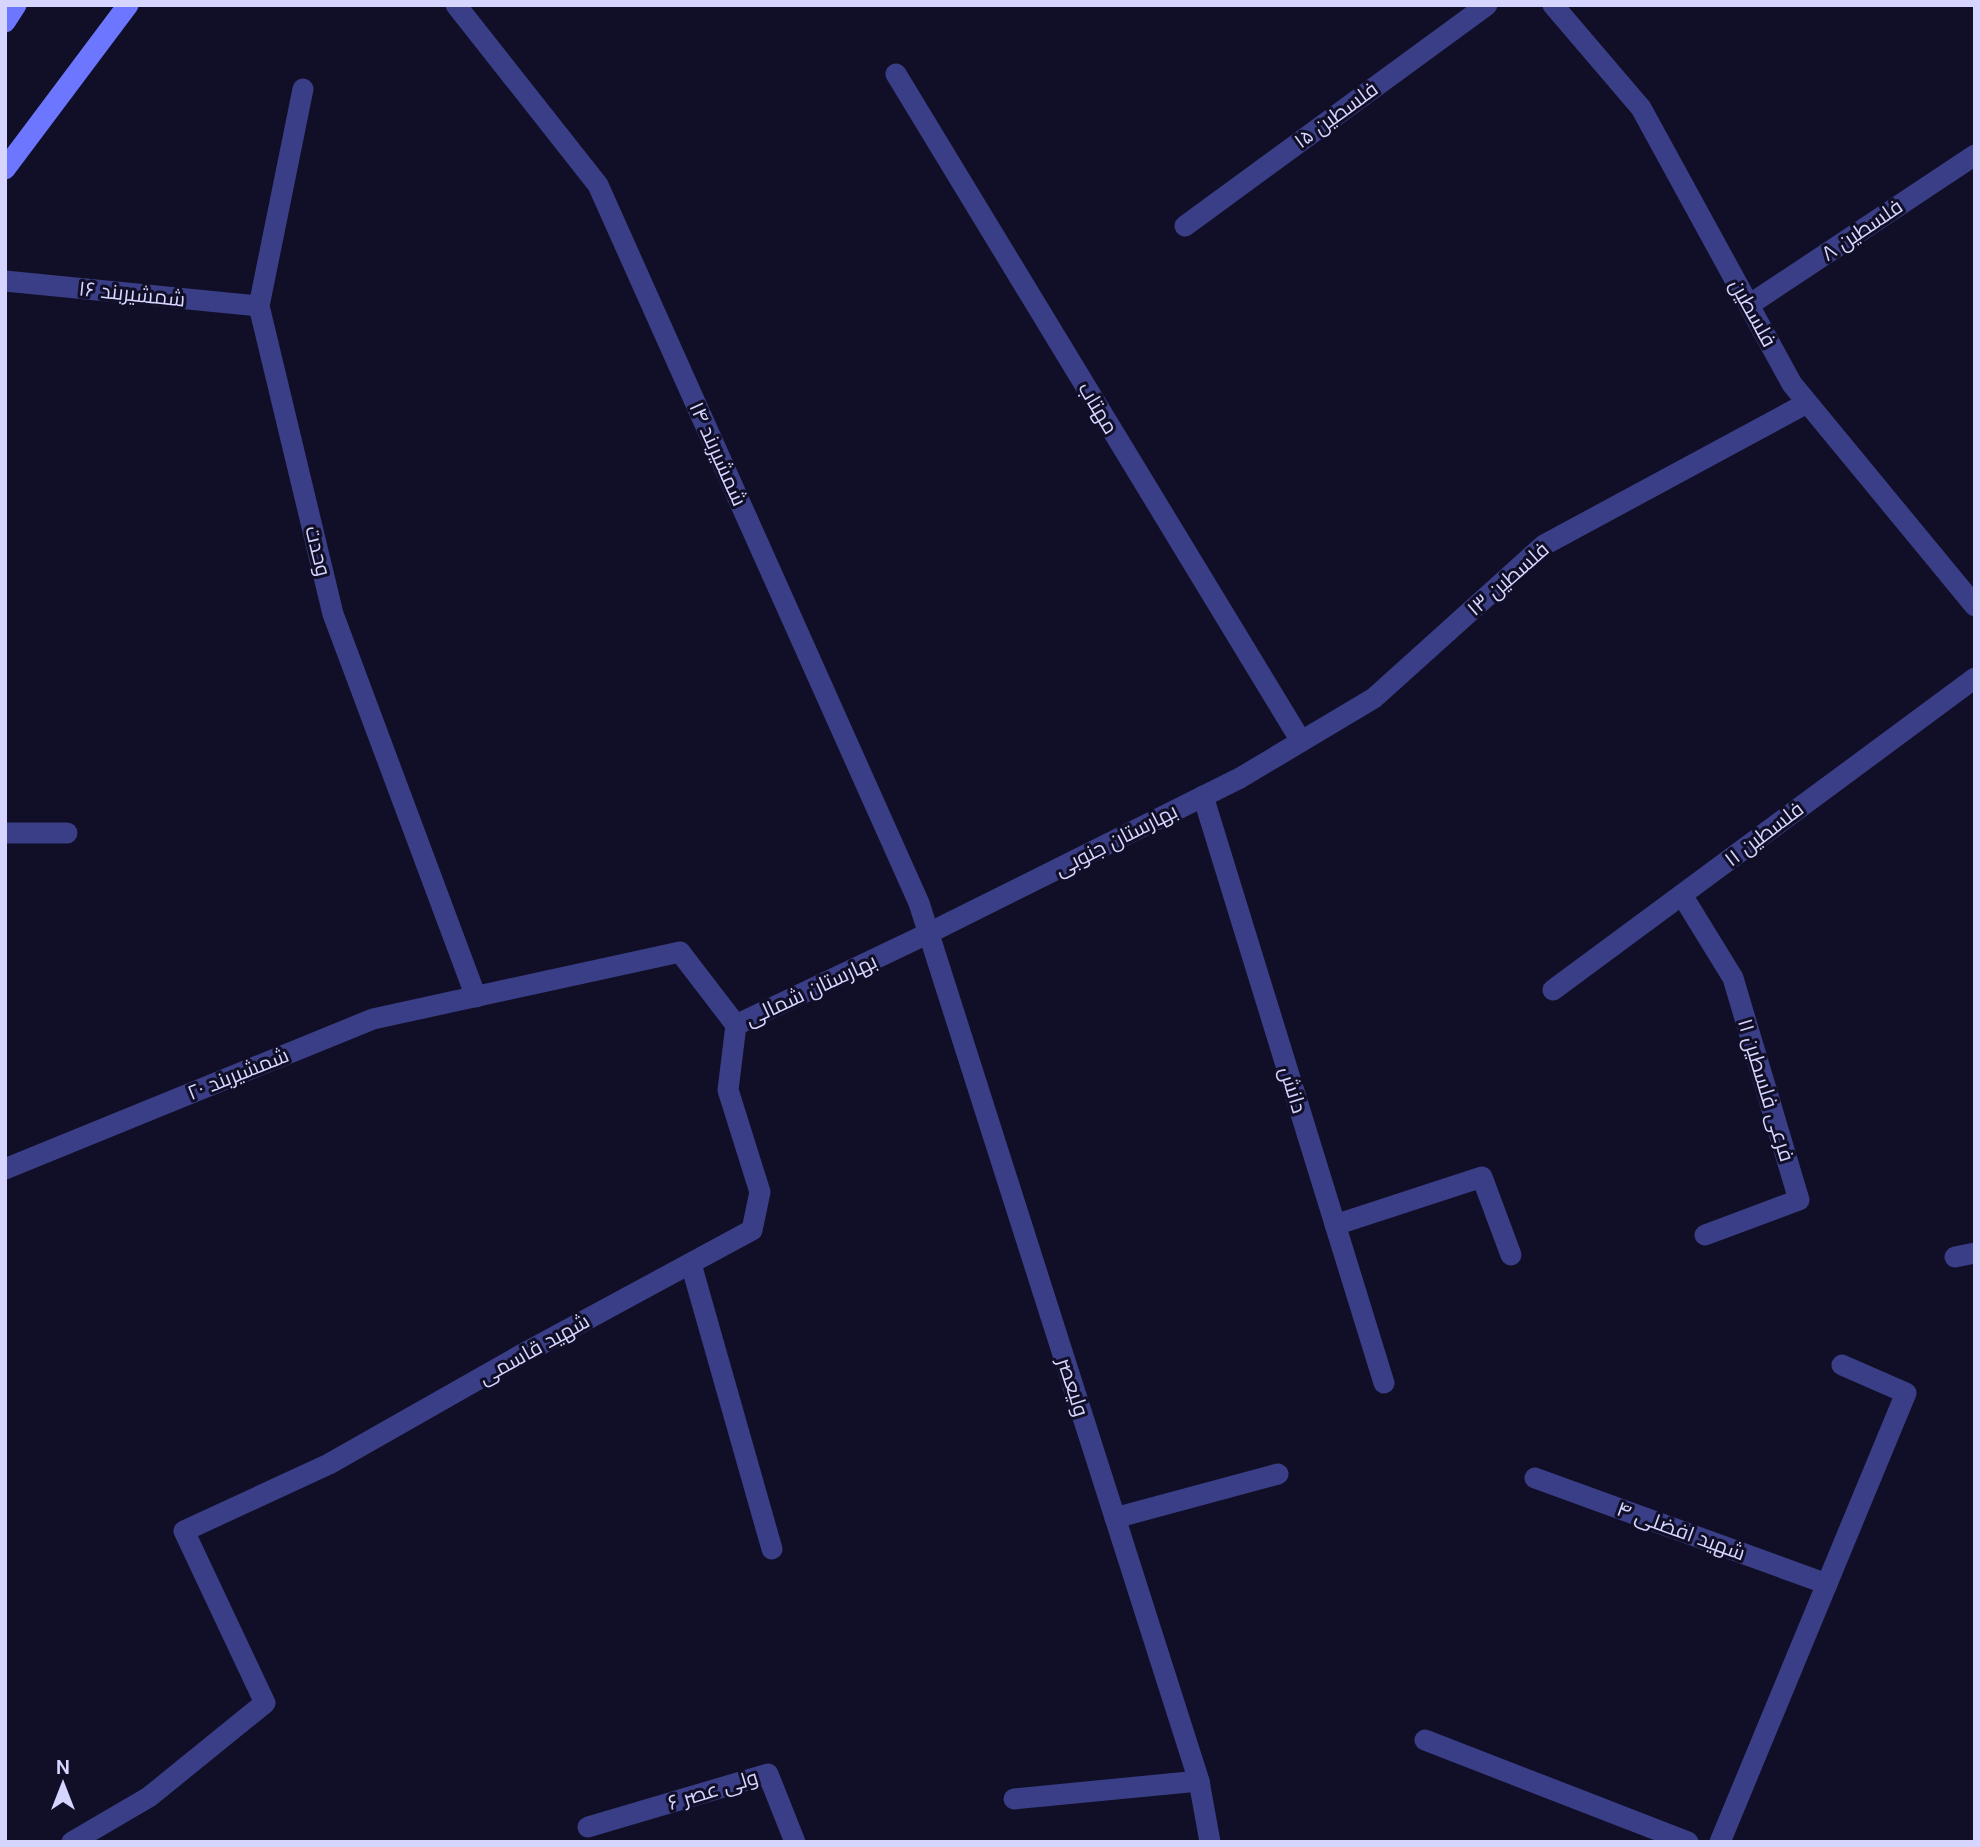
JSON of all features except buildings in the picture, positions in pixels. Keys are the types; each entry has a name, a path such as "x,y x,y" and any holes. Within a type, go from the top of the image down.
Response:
{"main road":[{"path":"5,22 16,5"},
{"path":"5,169 128,5"}],"street":[{"name":"شمشیربند ۱۴","path":"456,5 598,184 919,903 929,933"},
{"name":"فلسطین ۱۵","path":"1185,226 1487,5"},
{"name":"فلسطین","path":"1553,5 1641,108 1792,384 1975,606"},
{"name":"مهتاب","path":"895,74 1301,741"},
{"name":"وحدت","path":"303,89 259,306 333,614 476,997"},
{"name":"فلسطین ۸","path":"1749,305 1975,155"},
{"name":"شمشیربند ۱۶","path":"5,281 259,306"},
{"name":"فلسطین ۱۳","path":"1301,741 1374,698 1544,545 1807,403"},
{"name":"فلسطین ۱۱","path":"1553,990 1975,678"},
{"name":"بهارستان جنوبی","path":"929,933 1203,796 1301,741"},
{"name":"دانش","path":"1203,796 1384,1383"},
{"path":"5,833 67,833"},
{"name":"فرعی فلسطین ۱۱","path":"1682,895 1733,978 1799,1200 1705,1235"},
{"name":"بهارستان شمالی","path":"476,997 680,952 736,1025 929,933"},
{"name":"ولیعصر","path":"929,933 1199,1781 1210,1842"},
{"name":"شمشیربند ۲۰","path":"5,1169 373,1020 476,997"},
{"name":"شهید قاسمی","path":"72,1842 149,1797 265,1703 184,1531 329,1464 522,1354 752,1230 760,1192 728,1090 736,1025"},
{"path":"1335,1225 1482,1177 1511,1255"},
{"path":"691,1264 772,1549"},
{"path":"1720,1842 1906,1393 1842,1365"},
{"path":"1115,1518 1278,1474"},
{"name":"شهید افضلی ۴","path":"1535,1478 1827,1584"},
{"path":"1425,1740 1688,1842"},
{"name":"ولی عصر ۶","path":"588,1827 768,1774 795,1842"},
{"path":"1014,1799 1199,1781"}]}
